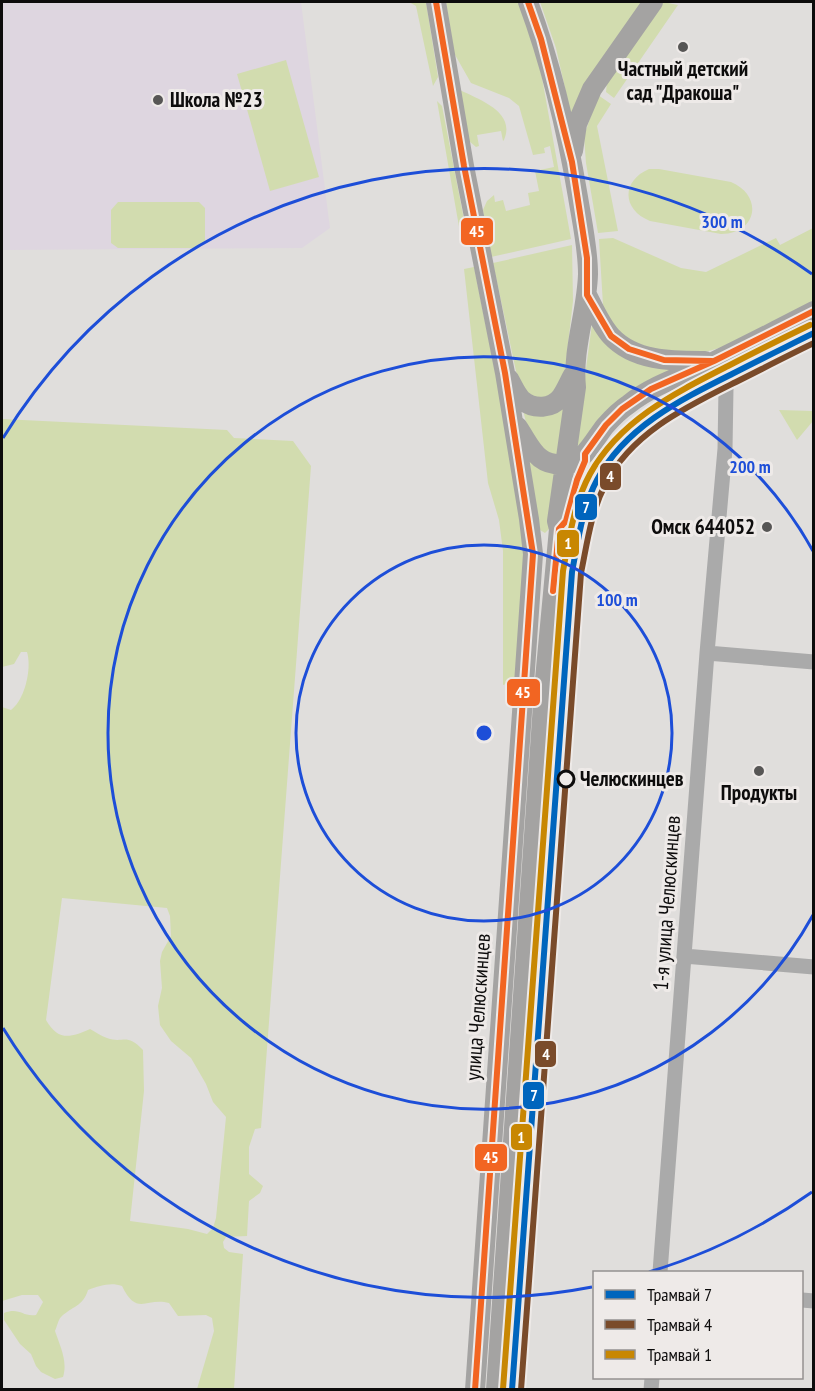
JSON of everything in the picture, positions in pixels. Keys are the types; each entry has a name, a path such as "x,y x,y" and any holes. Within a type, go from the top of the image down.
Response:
{"main road":[{"name":"улица Челюскинцев","path":"436,2 464,166 505,373 533,554 529,629 534,689 522,866 507,1226 496,1389"},
{"path":"528,2 541,39 572,162"},
{"path":"572,162 577,124 592,89 653,2"},
{"name":"улица Челюскинцев","path":"534,689 549,631 559,529 557,521 576,387 574,373 581,319 587,295 587,258 572,162"},
{"path":"587,295 611,336 629,349 664,360 714,361"},
{"path":"513,422 538,456 547,461 566,465 573,463 585,454 606,425 636,398 813,311"},
{"path":"505,373 520,397 538,407 557,401 574,373"},
{"path":"559,529 566,521 577,480 585,461 585,454"},
{"name":"улица Челюскинцев","path":"475,1389 487,1225 522,866"},
{"path":"487,1225 507,1226"}],"street":[{"name":"1-я улица Челюскинцев","path":"660,1271 726,425 725,378 714,361"},
{"path":"707,653 813,662"},
{"path":"684,956 813,967"}],"shaded area":[{"name":"Школа №23","path":"2,2 301,2 330,228 302,248 2,250"}],"green space":[{"path":"409,2 426,2 438,77 433,86 416,6"},
{"path":"446,2 519,2 540,67 571,239 491,257 483,210 487,201 494,195 495,202 503,200 506,211 530,205 528,193 539,191 535,171 554,167 550,146 544,148 545,153 533,155 519,106 509,98 471,83 454,53"},
{"path":"540,2 643,2 571,115 556,48"},
{"path":"663,2 678,5 614,98 606,92 607,82"},
{"path":"286,60 319,177 270,191 237,74"},
{"path":"460,90 486,103 501,115 506,130 503,141 501,131 477,135 479,146 476,147 469,141"},
{"path":"598,95 611,104 597,126 618,231 598,233 586,163 584,136"},
{"path":"437,101 442,106 466,230 464,237 461,238"},
{"path":"649,169 731,182 742,188 748,196 752,205 749,221 742,228 721,234 650,221 634,210 628,195 633,181"},
{"path":"118,202 199,202 205,208 205,241 199,248 118,248 111,243 111,210"},
{"path":"813,228 813,302 723,347 690,355 639,348 613,327 603,305 599,239 613,238 681,268 706,272 776,238 780,245"},
{"path":"572,245 573,301 564,379 562,387 539,402 519,385 493,263"},
{"path":"474,267 500,396 525,546 518,680 503,685 503,551 499,520 488,483 464,269"},
{"path":"592,324 675,367 588,434 578,446 574,458"},
{"path":"565,400 560,458 552,456 539,446 530,432 523,408"},
{"path":"779,410 813,411 813,421 797,440"},
{"path":"2,419 227,430 234,438 293,441 311,466 261,1128 255,1129 249,1147 249,1174 263,1186 260,1193 249,1201 247,1236 226,1237 223,1242 224,1248 229,1252 243,1254 234,1389 197,1389 214,1331 212,1318 206,1315 178,1316 169,1303 137,1303 132,1301 122,1286 109,1284 88,1290 80,1303 60,1318 55,1331 64,1359 63,1377 55,1379 41,1372 31,1354 20,1344 4,1320 4,1313 9,1311 36,1315 43,1302 38,1295 22,1295 2,1301 2,707 11,710 24,691 29,666 27,652 21,652 14,664 2,667","holes":["62,898 167,908 170,916 171,936 160,961 162,988 158,1006 160,1025 171,1041 191,1058 213,1102 226,1117 216,1218 213,1228 207,1234 130,1221 144,1091 143,1050 133,1041 113,1040 90,1029 65,1036 55,1032 46,1020"]},
{"path":"528,454 558,470 549,529 545,533 540,530"}],"tram line":[{"name":"1","path":"503,1389 563,571 576,509 584,485 602,455 633,423 688,387 810,325"},
{"name":"7","path":"512,1390 572,572 584,513 597,480 609,461 638,430 693,394 814,333"},
{"name":"4","path":"521,1390 581,573 593,517 600,495 616,467 629,450 661,423 698,401 814,343"}],"transit line":[{"name":"45","path":"436,2 464,166 505,373 533,554 475,1390"},
{"name":"45","path":"528,2 541,39 572,162 587,258 587,295 611,336 629,349 664,360 712,361"},
{"name":"45","path":"553,591 559,529 566,521 577,480 585,461 585,454 606,425 622,409 651,389 714,361 814,311"}],"place":[{"name":"Частный детский сад \"Дракоша\"","path":"683,47"},
{"name":"Школа №23","path":"158,100"},
{"name":"Омск 644052","path":"767,527"},
{"name":"Продукты","path":"759,771"},
{"name":"Челюскинцев","path":"566,779"}]}
